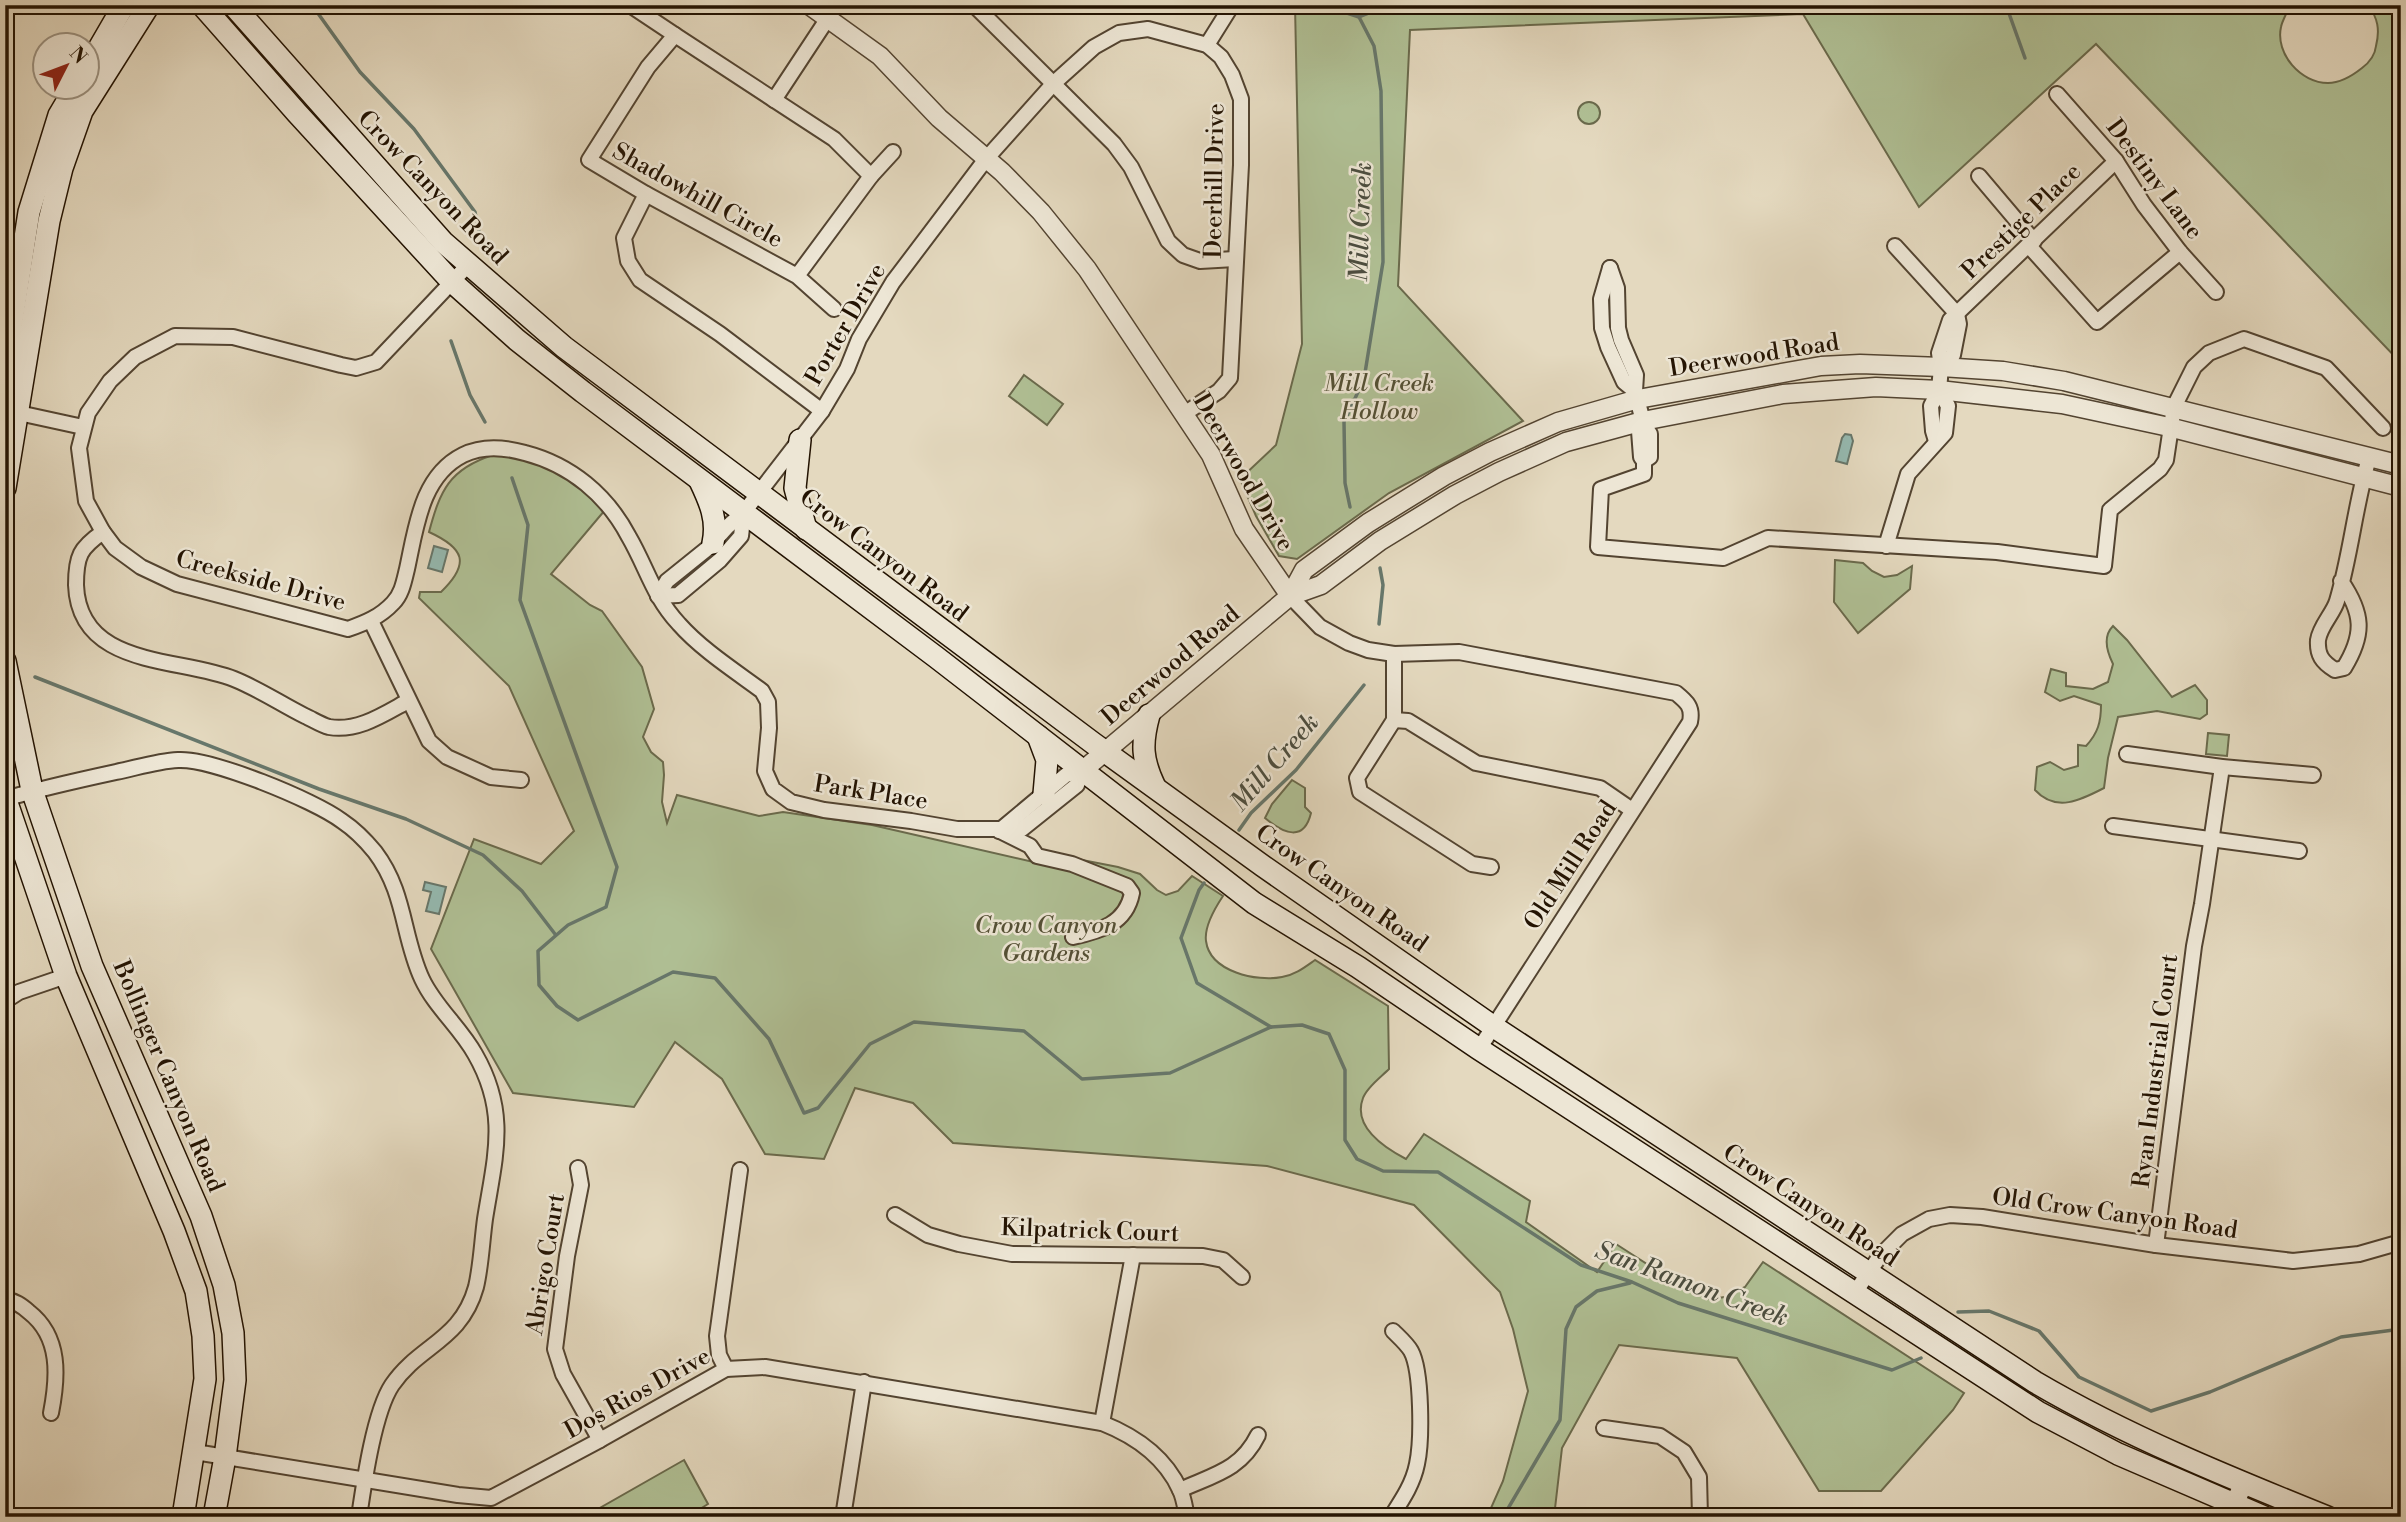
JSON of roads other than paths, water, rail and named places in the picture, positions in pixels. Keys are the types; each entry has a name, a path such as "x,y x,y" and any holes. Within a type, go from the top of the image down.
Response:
{"main road":[{"path":"102,43 124,5"},
{"path":"5,488 12,411 62,168 82,111 149,5"},
{"name":"Crow Canyon Road","path":"202,5 451,281 517,340 1254,903 1358,967 1479,1049 2042,1415 2231,1510 2264,1517"},
{"name":"Crow Canyon Road","path":"233,5 443,242 468,265 564,347 1106,752 1494,1027 2035,1382 2084,1411 2327,1517"},
{"path":"5,366 29,212 59,115 67,102"},
{"path":"800,440 795,488 806,529"},
{"path":"699,479 712,505 715,532 713,543"},
{"name":"Bollinger Canyon Road","path":"5,661 32,790 92,966 201,1216 225,1285 233,1333 235,1380 214,1517"},
{"path":"1149,715 1143,736 1143,749 1147,769 1155,787"},
{"path":"1038,736 1047,765 1044,794"},
{"path":"5,798 66,976 174,1230 196,1290 203,1336 205,1379 183,1517"}],"street":[{"name":"Deerwood Drive","path":"809,5 880,56 939,118 1002,172 1041,212 1087,269 1211,455 1244,529 1290,596 1320,627 1368,650 1394,654 1459,652 1676,693 1688,703"},
{"path":"974,5 1114,144 1131,167 1168,241 1183,255 1200,261 1235,259"},
{"path":"986,159 1054,82 1094,47 1119,33 1148,29 1207,45 1232,5"},
{"path":"633,7 834,139 871,176"},
{"path":"774,100 828,18"},
{"name":"Shadowhill Circle","path":"676,35 648,67 589,160 646,194 797,275 871,176 893,152"},
{"name":"Deerhill Drive","path":"1184,414 1219,391 1230,378 1233,352 1241,99 1233,75 1221,57 1207,45"},
{"name":"Destiny Lane","path":"2057,93 2116,161 2144,205 2180,252 2216,292"},
{"name":"Porter Drive","path":"744,512 822,411 847,369 859,338 893,282 986,159"},
{"name":"Prestige Place","path":"1941,367 1953,355 1959,324 1957,314 2116,161"},
{"path":"1979,176 2097,322 2180,252"},
{"path":"646,194 624,237 628,261 640,280 720,334 822,411"},
{"path":"1895,246 1957,314"},
{"name":"Creekside Drive","path":"468,265 386,353 367,366 356,368 341,365 233,337 175,336 135,358 110,381 88,413 79,448 86,501 103,532 115,548 141,567 177,584 348,629 371,621 395,602 403,587 423,504 439,472 456,459 475,450 488,447 512,449 547,459 580,477 610,507 629,537 658,596"},
{"path":"1637,395 1624,382 1602,328 1601,299 1611,268 1617,288 1618,328 1636,376 1637,395 1644,423 1639,430 1644,474 1601,489 1598,547 1723,558 1768,538 1997,552 2104,566 2110,510 2160,469 2166,460 2174,407 2194,367 2209,353 2244,339 2326,368 2383,428"},
{"path":"797,275 834,309"},
{"name":"Deerwood Road","path":"1290,596 1304,570 1367,523 1444,476 1558,422 1637,395 1821,366 1941,367 2003,371 2064,381 2401,465"},
{"path":"1886,546 1908,474 1945,433 1948,424 1948,406 1940,390 1941,367"},
{"name":"Deerwood Road","path":"1082,771 1290,596 1321,585 1380,541 1499,471 1566,442 1644,423 1783,394 1876,387 1940,390 2062,404 2169,427 2401,486"},
{"path":"12,411 83,428"},
{"path":"2341,581 2359,612 2359,630 2352,654 2344,668 2334,670 2324,664 2319,656 2318,637 2336,603 2363,478 2369,458"},
{"path":"658,596 667,581 713,543 744,512"},
{"path":"658,596 678,595 720,560 741,536 744,512"},
{"path":"103,532 83,546 76,570 77,596 84,618 102,640 132,654 239,681 327,727 345,728 365,723 408,701"},
{"name":"Park Place","path":"658,596 680,625 762,691 768,702 769,728 765,771 773,789 791,802 824,810 957,829 1022,829 1077,785 1082,771"},
{"path":"371,621 429,741 447,757 491,777 521,779"},
{"path":"1394,654 1394,720 1357,778 1360,792 1472,864 1492,867"},
{"name":"Old Mill Road","path":"1479,1049 1690,722 1692,712 1688,703"},
{"path":"1394,720 1408,720 1476,763 1601,788 1632,810"},
{"path":"2127,754 2222,767 2313,775"},
{"path":"5,798 155,764 177,760 197,761 300,799 341,820 375,852 399,895 423,981 463,1035 492,1090 497,1118 496,1147 476,1286 458,1324 412,1363 392,1386 383,1403 364,1480 359,1517"},
{"name":"Ryan Industrial Court","path":"2156,1245 2194,946 2222,767"},
{"path":"1073,937 1096,932 1113,924 1121,917 1132,893 1127,886 1072,864 1037,856 1030,845 999,831 1066,775 1082,771"},
{"path":"2113,826 2299,851"},
{"path":"5,1001 19,992 66,976"},
{"name":"Abrigo Court","path":"578,1168 581,1185 567,1256 555,1349 563,1374 600,1440"},
{"path":"726,1369 719,1355 717,1336 740,1170"},
{"name":"Kilpatrick Court","path":"895,1215 928,1235 958,1244 1012,1254 1203,1256 1223,1260 1242,1277"},
{"name":"Old Crow Canyon Road","path":"1854,1294 1880,1256 1902,1234 1929,1219 1951,1215 1982,1217 2156,1245 2293,1261 2359,1254 2401,1242"},
{"path":"1102,1423 1133,1255"},
{"path":"5,1299 15,1301 40,1321 55,1349 55,1392 51,1413"},
{"path":"1391,1517 1408,1489 1417,1463 1420,1423 1417,1368 1411,1350 1393,1331"},
{"name":"Dos Rios Drive","path":"195,1452 458,1495 491,1498 726,1369 765,1367 1102,1423 1143,1444 1163,1463 1180,1490 1187,1517"},
{"path":"843,1517 864,1382"},
{"path":"1604,1428 1660,1436 1684,1452 1699,1477 1700,1517"},
{"path":"1180,1490 1235,1465 1250,1452 1258,1435"},
{"path":"2231,1510 2244,1483"}],"water":[{"path":"1845,434 1851,435 1853,441 1847,464 1836,461"},
{"path":"434,546 448,550 442,572 428,568"},
{"path":"425,882 446,887 439,914 426,911 431,892 423,890"}],"waterway":[{"path":"312,5 360,72 414,129 475,212 480,237"},
{"name":"Mill Creek","path":"1323,5 1359,17 1374,46 1381,91 1383,262 1364,379 1344,422 1345,483 1350,507"},
{"path":"1359,17 1389,5"},
{"path":"1420,5 1421,8 1432,5"},
{"path":"2006,5 2025,58"},
{"path":"451,341 470,395 485,422"},
{"name":"San Ramon Creek","path":"512,478 528,525 520,600 617,867 606,907 568,925 538,951 539,985 557,1006 578,1020 673,972 715,978 769,1039 804,1113 818,1108 870,1044 914,1022 1024,1031 1082,1079 1170,1073 1271,1027 1302,1025 1329,1034 1345,1070 1345,1140 1357,1159 1383,1171 1438,1172 1581,1265 1632,1282 1678,1303 1892,1370 1921,1358"},
{"name":"Mill Creek","path":"1379,624 1383,585 1380,568"},
{"path":"35,677 319,789 406,819 483,855 522,891 555,934"},
{"name":"Mill Creek","path":"1239,830 1251,813 1296,770 1364,685"},
{"name":"Mill Creek","path":"1204,883 1181,938 1197,983 1271,1027"},
{"path":"1503,1517 1560,1420 1566,1329 1576,1307 1597,1291 1630,1283"},
{"name":"San Ramon Creek","path":"1958,1312 1989,1311 2039,1331 2079,1377 2151,1411 2210,1392 2341,1337 2401,1329"}],"park label":[{"name":"Mill Creek Hollow","path":"1379,397"},
{"name":"Crow Canyon Gardens","path":"1046,939"}]}
